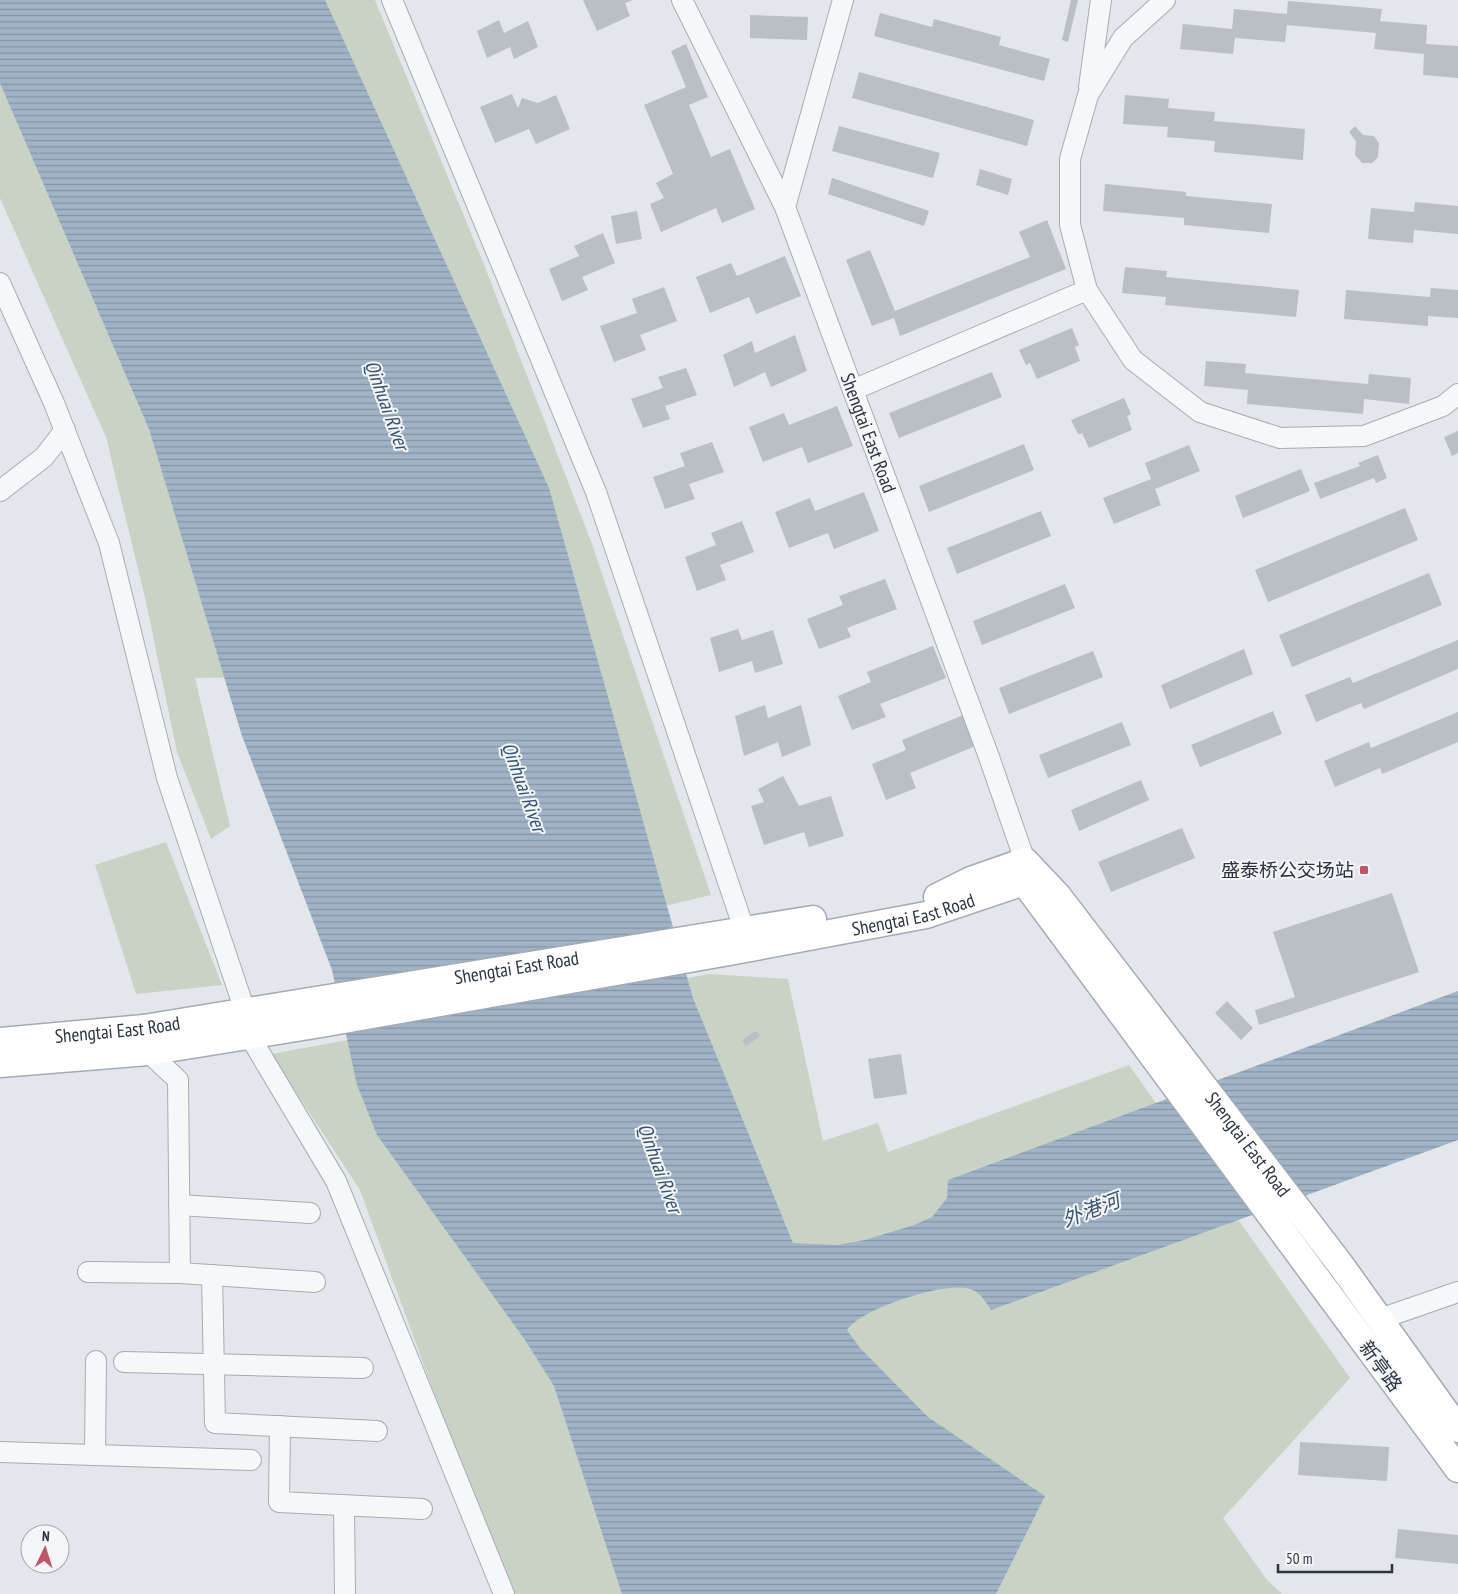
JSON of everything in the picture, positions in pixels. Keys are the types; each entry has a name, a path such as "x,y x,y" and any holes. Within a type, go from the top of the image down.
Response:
{"main road":[{"name":"Shengtai East Road","path":"0,1040 144,1028 247,1023 735,941 926,915 1024,871 1161,1049 1340,1264"},
{"name":"Shengtai East Road","path":"0,1064 148,1052 247,1023"},
{"name":"Shengtai East Road","path":"1161,1049 1305,1262"},
{"name":"新亭路","path":"1305,1262 1458,1469"},
{"name":"新亭路","path":"1340,1264 1458,1428"}],"street":[{"path":"392,0 596,492 735,941"},
{"name":"Shengtai East Road","path":"682,0 784,207 989,757 1024,871"},
{"path":"784,207 843,0"},
{"path":"1102,0 1088,95 1070,159 1070,225 1087,290 1133,360 1200,412 1280,438 1364,436 1443,406 1458,394"},
{"path":"1088,95 1123,38 1165,0"},
{"path":"0,283 54,403 109,543 167,778 247,1023 336,1181 504,1594"},
{"path":"853,390 1087,290"},
{"path":"0,491 44,457 65,430"},
{"path":"148,1052 178,1080 180,1273"},
{"path":"179,1205 310,1213"},
{"path":"88,1272 180,1273 314,1282"},
{"path":"212,1275 216,1423 377,1431"},
{"path":"1380,1320 1458,1292"},
{"path":"95,1455 96,1361"},
{"path":"124,1362 363,1368"},
{"path":"280,1426 279,1502 422,1509"},
{"path":"0,1452 251,1460"},
{"path":"344,1505 345,1594"}],"green space":[{"path":"0,0 375,0 485,267 592,544 711,895 652,909 574,672 195,678 230,826 211,839 177,752 146,602 106,437 0,198"},
{"path":"166,842 222,985 136,994 95,865"},
{"path":"710,974 788,979 823,1141 878,1123 888,1152 1129,1065 1350,1378 1223,1518 1267,1580 1282,1594 513,1594 446,1426 360,1190 271,1054"}],"water":[{"path":"0,0 325,0 549,488 693,998 793,1243 837,1245 865,1240 914,1225 932,1217 947,1198 948,1180 1458,991 1458,1140 991,1310 981,1296 973,1290 948,1288 894,1302 864,1316 847,1330 860,1348 928,1417 1045,1496 996,1594 622,1594 554,1386 525,1340 377,1135 357,1085 332,970 242,736 149,429 0,83"}],"building":[{"path":"583,0 633,0 625,3 630,16 597,31"},
{"path":"1071,0 1078,0 1068,42 1062,40"},
{"path":"1288,1 1382,9 1380,21 1427,25 1426,44 1458,46 1458,78 1423,75 1424,54 1374,49 1376,33 1287,25 1285,42 1235,38 1233,54 1180,49 1183,24 1232,29 1234,9 1287,14"},
{"path":"880,13 932,27 934,19 1001,37 999,45 1050,59 1044,81 874,36"},
{"path":"750,15 808,17 807,40 750,38"},
{"path":"499,20 504,33 528,21 538,47 514,59 510,47 487,58 477,31"},
{"path":"686,44 708,97 689,105 711,157 730,149 755,209 722,223 716,208 661,232 650,204 664,198 656,183 673,174 644,105 686,87 671,51"},
{"path":"859,72 1034,120 1027,146 852,98"},
{"path":"512,94 518,108 522,98 538,103 556,95 570,129 536,144 529,129 495,143 480,107"},
{"path":"1125,95 1169,99 1168,108 1215,112 1214,121 1305,129 1303,160 1214,152 1215,141 1167,137 1168,127 1123,124"},
{"path":"839,126 940,153 933,178 832,151"},
{"path":"1355,126 1363,135 1374,136 1379,143 1378,157 1372,163 1362,163 1355,155 1356,141 1349,132"},
{"path":"980,169 1012,179 1008,195 976,185"},
{"path":"832,178 929,211 924,226 828,194"},
{"path":"1105,184 1186,192 1186,196 1272,204 1269,233 1184,225 1184,218 1103,211"},
{"path":"1415,202 1458,206 1458,234 1414,230 1413,243 1368,239 1371,208 1414,212"},
{"path":"637,211 642,239 616,244 611,216"},
{"path":"1047,220 1066,269 900,336 894,318 872,326 846,260 870,250 895,311 1030,257 1019,232"},
{"path":"603,233 615,263 582,277 588,290 562,301 549,269 579,256 574,246"},
{"path":"785,256 801,296 756,314 749,297 710,313 696,277 731,263 737,276"},
{"path":"1125,267 1167,271 1166,277 1299,290 1296,317 1165,305 1166,297 1122,293"},
{"path":"664,287 677,321 640,335 646,350 614,362 600,326 637,313 632,299"},
{"path":"1431,288 1458,290 1458,318 1428,316 1428,326 1344,319 1346,290 1430,297"},
{"path":"1072,328 1079,345 1075,347 1080,361 1037,379 1030,363 1026,365 1019,350"},
{"path":"795,335 807,371 771,387 765,372 734,387 723,355 752,341 755,353"},
{"path":"1206,361 1246,364 1245,373 1368,384 1369,374 1411,378 1409,404 1364,399 1363,414 1247,404 1248,390 1204,386"},
{"path":"686,368 697,395 665,406 670,419 643,428 631,399 663,388 658,377"},
{"path":"992,372 1002,397 899,438 889,413"},
{"path":"1124,398 1131,414 1127,416 1132,430 1089,448 1082,433 1078,434 1071,420"},
{"path":"837,406 853,446 808,463 802,447 763,462 749,427 784,413 789,425"},
{"path":"1458,431 1458,453 1452,456 1444,437"},
{"path":"712,442 724,472 689,484 695,499 665,509 653,477 685,466 680,453"},
{"path":"1024,444 1034,470 929,512 919,486"},
{"path":"1189,445 1200,471 1155,489 1161,505 1114,524 1103,498 1151,479 1145,463"},
{"path":"1378,455 1387,478 1376,483 1374,478 1320,499 1314,483 1360,466 1358,463"},
{"path":"1301,469 1310,491 1243,518 1235,496"},
{"path":"864,492 879,531 834,549 828,533 789,548 775,512 810,498 815,511"},
{"path":"1405,508 1418,540 1268,602 1255,570"},
{"path":"1041,511 1051,536 957,574 947,548"},
{"path":"742,521 754,552 720,565 726,580 697,591 685,557 716,545 711,533"},
{"path":"1429,573 1442,605 1292,667 1279,635"},
{"path":"885,579 897,609 847,628 851,637 819,649 807,619 843,605 839,596"},
{"path":"1065,584 1075,608 982,645 973,621"},
{"path":"738,629 742,640 773,630 783,664 755,673 752,661 719,672 710,638"},
{"path":"1458,640 1458,669 1364,709 1361,703 1316,722 1305,695 1350,677 1353,683"},
{"path":"933,646 946,678 880,704 886,717 852,730 838,696 871,682 867,672"},
{"path":"1244,649 1253,674 1170,709 1161,685"},
{"path":"1093,651 1103,677 1009,714 999,688"},
{"path":"765,705 768,718 801,705 811,745 782,757 778,742 744,756 735,716"},
{"path":"1273,711 1282,734 1200,767 1191,745"},
{"path":"1458,712 1458,742 1382,774 1380,768 1335,787 1324,761 1369,742 1371,748"},
{"path":"966,714 978,745 910,773 916,788 886,800 872,764 906,750 902,740"},
{"path":"1122,722 1131,745 1048,778 1039,755"},
{"path":"783,776 799,806 831,796 844,836 809,847 804,832 764,845 751,806 764,802 758,789"},
{"path":"1141,780 1149,800 1079,831 1071,810"},
{"path":"1182,828 1195,858 1111,892 1098,862"},
{"path":"1392,893 1419,972 1259,1025 1255,1010 1295,997 1273,932"},
{"path":"1227,1001 1253,1028 1241,1040 1215,1013"},
{"path":"756,1031 760,1036 746,1046 742,1040"},
{"path":"901,1054 907,1094 874,1099 868,1059"},
{"path":"1300,1442 1389,1447 1387,1481 1298,1475"},
{"path":"1398,1529 1458,1535 1458,1564 1395,1558"}],"place":[{"name":"盛泰桥公交场站","path":"1364,870"}],"water label":[{"name":"Qinhuai River","path":"387,405"},
{"name":"Qinhuai River","path":"524,787"},
{"name":"Qinhuai River","path":"660,1168"},
{"name":"外港河","path":"1091,1210"}]}
